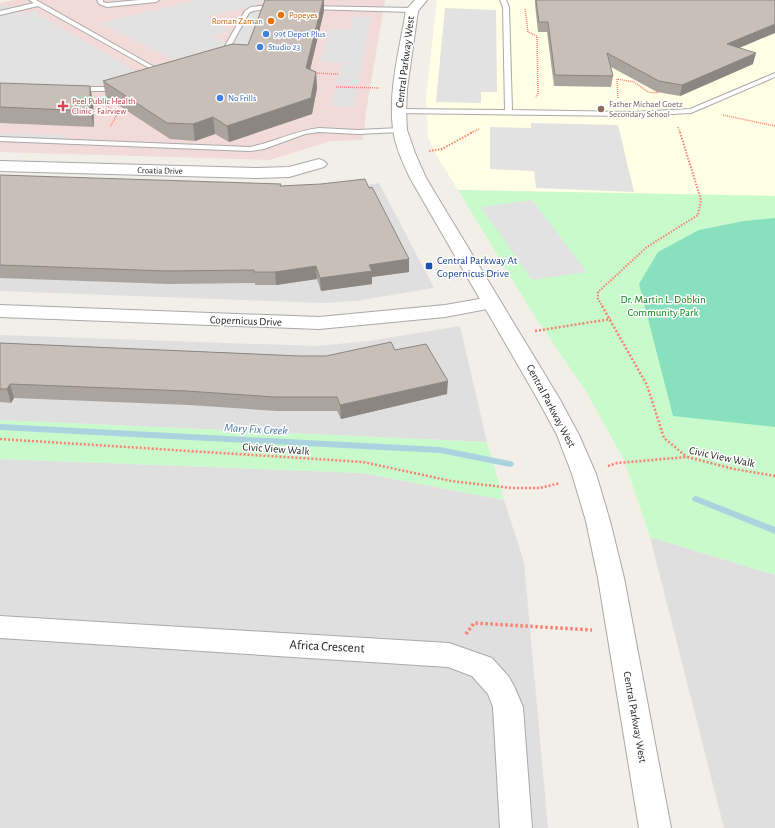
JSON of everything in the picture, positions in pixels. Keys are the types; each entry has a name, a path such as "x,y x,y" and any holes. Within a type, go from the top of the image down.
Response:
{"street":[{"name":"Central Parkway West","path":"421,0 408,5 400,89 400,130 407,153 418,178 568,435 584,474 598,521 611,578 655,828"},
{"name":"Croatia Drive","path":"0,166 257,173 289,172 319,164"},
{"name":"Copernicus Drive","path":"0,311 319,323 445,311 491,303"},
{"name":"Africa Crescent","path":"0,628 449,655 482,666 499,686 508,707 516,828"}],"lane":[{"path":"100,0 101,3 107,6 156,0"},
{"path":"125,4 135,0"},
{"path":"503,0 506,7 509,112"},
{"path":"0,13 35,2 165,72 155,75"},
{"path":"304,7 408,5"},
{"path":"213,58 225,52 247,12 251,9 284,6"},
{"path":"399,110 675,113 691,111 775,75"},
{"path":"73,89 108,89 128,83"},
{"path":"0,140 250,148 261,147 304,132 319,130 358,132 400,130"}],"path":[{"path":"524,2 528,32 537,36 538,94 536,98"},
{"path":"313,73 339,74"},
{"path":"618,104 617,79 625,79 644,88 648,92 658,93 657,92"},
{"path":"336,87 400,89"},
{"path":"73,89 118,113 101,143"},
{"path":"698,108 735,119 775,126"},
{"path":"675,113 682,142 701,200 698,215 647,247 598,292 598,299 611,319 647,385 664,438 687,457"},
{"path":"511,335 611,319"},
{"name":"Civic View Walk","path":"0,439 363,462 422,475 484,486 529,489 548,488"},
{"name":"Civic View Walk","path":"617,463 687,457 734,469 775,476"},
{"path":"449,655 474,623 620,631"}],"shaded area":[{"path":"15,0 385,0 366,112 363,140 331,141 270,160 0,152 0,3"},
{"path":"198,0 273,0 206,18 231,30 212,36 229,44 173,60 99,23"},
{"name":"Father Michael Goetz Secondary School","path":"437,0 775,0 775,196 458,190 438,158 428,137 426,97"},
{"path":"6,5 21,14 33,11 137,72 126,75 129,77 102,85 100,84 87,87 0,97 0,6"},
{"path":"445,8 496,10 497,92 481,92 481,103 436,102"},
{"path":"247,12 264,12 248,45 229,44"},
{"path":"353,16 371,17 354,107 331,106 342,63 320,62 330,29 350,29"},
{"path":"531,123 618,125 634,192 536,188 534,171 490,169 490,127 531,128"},
{"path":"0,133 67,135 65,139 0,137"},
{"path":"0,180 338,189 379,183 434,288 356,301 323,303 0,291"},
{"path":"532,200 587,272 532,280 481,207"},
{"path":"460,326 487,442 0,420 0,335 316,346 369,341"},
{"path":"0,459 363,473 504,500 524,562 548,828 0,828"},
{"path":"650,537 775,575 775,828 724,828"}],"green space":[{"name":"Dr. Martin L. Dobkin Community Park","path":"458,190 775,196 775,575 650,537 624,460 587,393 532,312"},
{"path":"775,218 775,427 673,416 639,284 658,252 699,230 744,221"},
{"path":"0,420 487,442 504,500 363,473 0,459"}],"building":[{"path":"265,0 323,0 306,68 316,72 311,98 227,126 213,117 193,124 167,123 103,81 232,44 248,45"},
{"path":"536,0 775,0 775,24 727,44 756,53 682,85 659,81 607,53 613,76 555,75 548,22 539,22"},
{"path":"0,83 90,86 90,111 0,107"},
{"path":"0,175 281,184 280,186 321,184 365,179 369,188 372,187 409,259 369,265 372,271 320,278 316,266 275,272 254,272 254,270 166,271 0,265"},
{"path":"391,342 395,350 426,344 448,381 340,405 337,397 275,397 186,391 10,384 7,389 0,389 0,343 326,356"}],"waterway":[{"name":"Mary Fix Creek","path":"0,427 440,450 510,464"},
{"name":"Mary Fix Creek","path":"696,499 775,531"}],"place":[{"name":"Popeyes","path":"281,15"},
{"name":"Roman Zaman","path":"271,21"},
{"name":"99¢ Depot Plus","path":"266,34"},
{"name":"Studio 23","path":"260,47"},
{"name":"No Frills","path":"220,98"},
{"name":"Peel Public Health Clinic - Fairview","path":"63,106"},
{"name":"Father Michael Goetz Secondary School","path":"601,109"},
{"name":"Central Parkway At Copernicus Drive","path":"429,266"}]}
